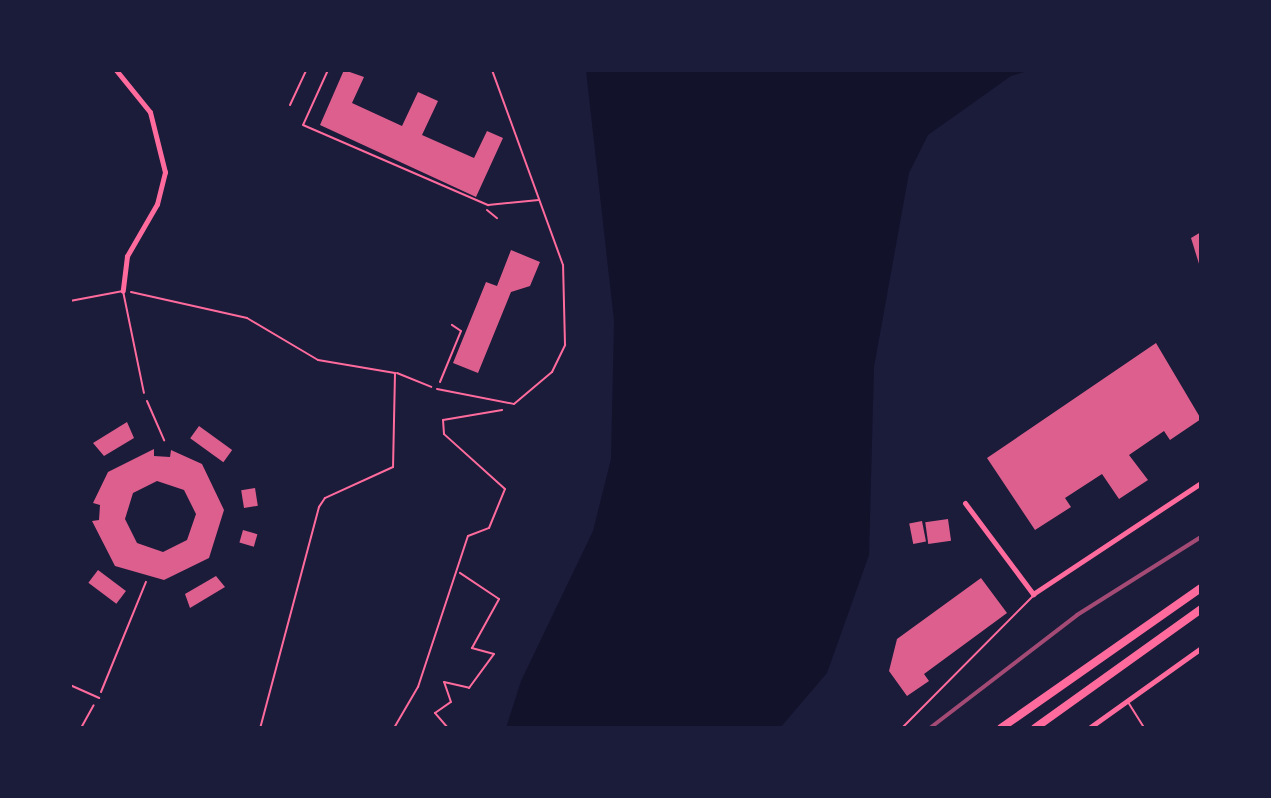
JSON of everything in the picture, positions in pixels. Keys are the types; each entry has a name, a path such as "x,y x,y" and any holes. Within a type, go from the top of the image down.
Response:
{"highway":[{"path":"1001,728 1201,588"},
{"path":"1035,728 1201,609"}],"street":[{"path":"116,70 150,112 165,172 157,204 127,256 123,291"},
{"path":"965,503 1021,587 1037,592 1201,483"},
{"path":"1089,728 1201,648"}],"lane":[{"path":"328,70 303,125 488,205 539,200"},
{"path":"437,389 514,404 552,372 565,345 563,265 492,70"},
{"path":"70,301 123,291 144,393"},
{"path":"902,728 1037,592"},
{"path":"70,685 99,698"},
{"path":"1127,700 1144,728"}],"path":[{"path":"290,105 306,70"},
{"path":"486,213 497,218"},
{"path":"123,291 247,318 318,360 395,373 437,389 461,331 452,325"},
{"path":"260,728 319,507 325,498 393,467 395,373"},
{"path":"144,393 164,440"},
{"path":"394,728 418,687 434,627 460,573 468,536 489,528 505,489 444,434 443,420 494,415 514,404"},
{"path":"448,728 435,713 451,702 444,682 469,688 494,654 472,648 499,599 460,573"},
{"path":"81,728 99,698 146,582"}],"shaded area":[{"path":"586,70 1031,70 1011,76 928,135 909,173 874,367 869,555 827,673 780,728 506,728 521,681 593,531 611,459 614,321"}],"building":[{"path":"344,70 364,77 352,103 402,126 418,92 438,101 422,135 474,158 487,131 503,138 476,197 320,125"},
{"path":"1201,232 1201,267 1200,267 1191,238"},
{"path":"511,250 540,262 530,286 511,292 478,373 453,363 486,282 497,286"},
{"path":"1156,343 1201,419 1170,440 1164,431 1129,455 1148,480 1119,499 1102,474 1065,498 1071,507 1035,530 987,458"},
{"path":"127,422 134,438 104,456 93,443"},
{"path":"199,426 232,450 223,462 190,438"},
{"path":"154,449 154,456 170,457 171,450 202,464 224,510 209,558 164,580 115,566 92,521 99,520 100,505 93,503 108,472","holes":["157,481 184,490 196,514 187,540 163,552 137,543 125,519 133,493"]},
{"path":"255,488 258,506 244,508 241,490"},
{"path":"948,519 951,541 928,544 925,522"},
{"path":"922,521 926,542 913,544 909,523"},
{"path":"243,530 257,534 254,547 239,542"},
{"path":"98,570 126,591 116,604 88,583"},
{"path":"216,576 225,587 190,608 185,594"},
{"path":"981,578 1007,613 924,674 929,681 907,696 889,671 897,639"}],"railway":[{"path":"930,728 1077,615 1201,537"}]}
